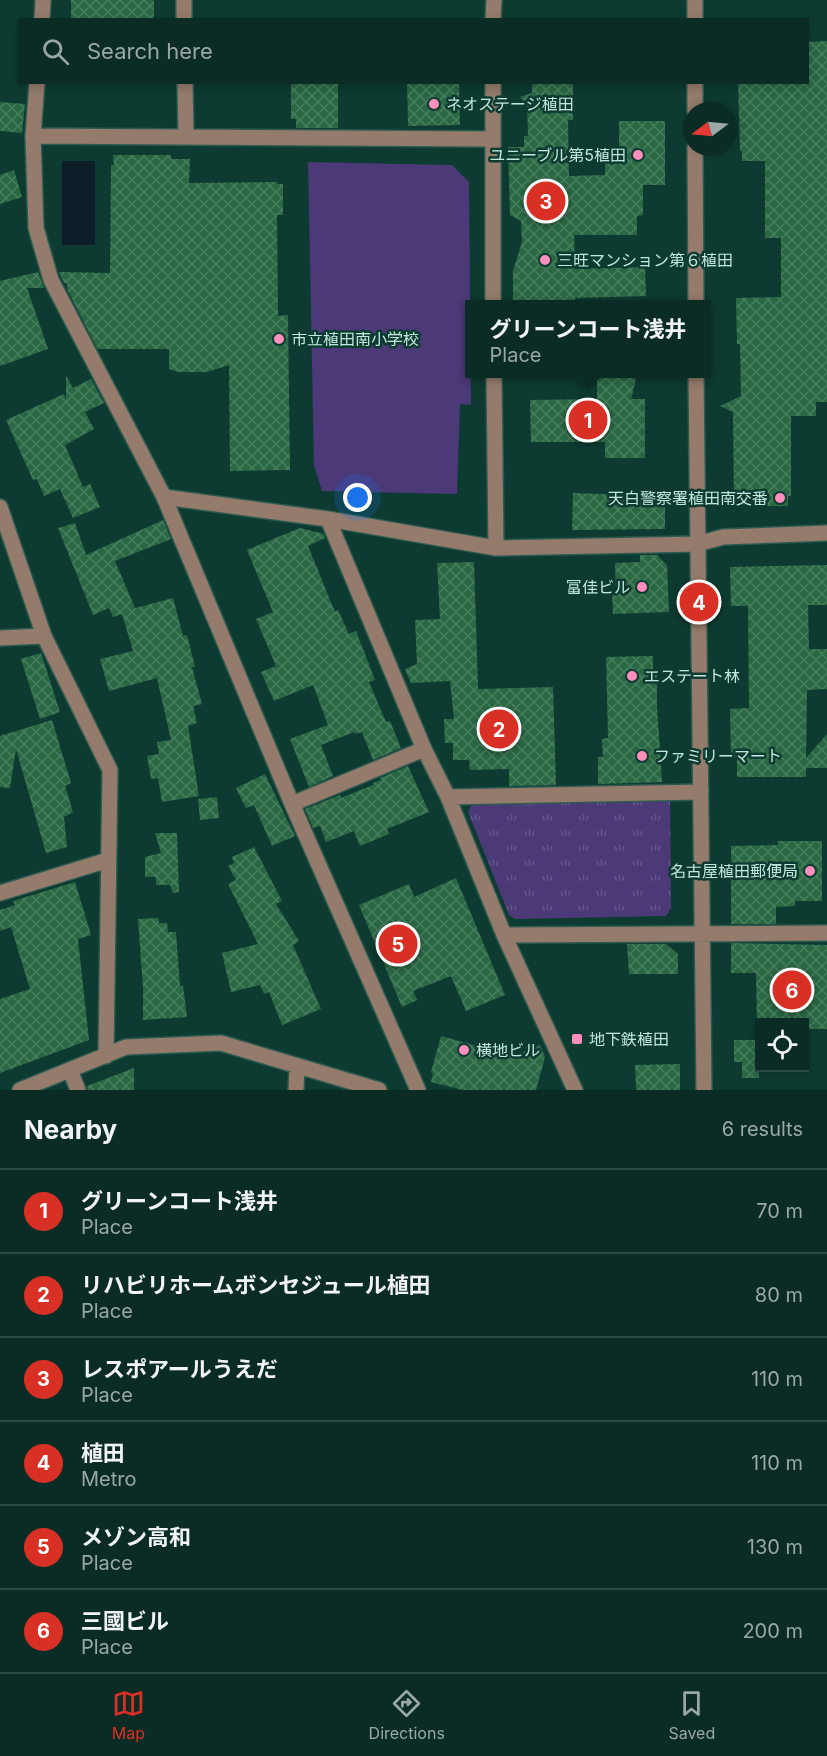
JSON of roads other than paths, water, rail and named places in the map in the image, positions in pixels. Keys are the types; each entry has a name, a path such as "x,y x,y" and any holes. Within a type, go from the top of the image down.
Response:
{"street":[{"path":"42,18 43,0"},
{"path":"184,0 184,18"},
{"path":"493,18 494,0"},
{"path":"695,0 695,18"},
{"path":"37,84 33,136 36,228 51,280 164,497 292,804 418,1090"},
{"path":"185,84 186,137"},
{"path":"493,84 493,300"},
{"path":"695,84 695,102"},
{"path":"33,136 492,139"},
{"path":"695,156 696,300"},
{"path":"494,378 496,549"},
{"path":"696,378 704,1090"},
{"path":"164,497 328,519 496,549 697,544 723,537 827,533"},
{"path":"0,507 44,636 110,770 106,1056"},
{"path":"328,519 424,749 448,797 504,935 575,1090"},
{"path":"0,638 44,636"},
{"path":"292,804 424,749"},
{"path":"448,797 701,792"},
{"path":"0,893 108,860"},
{"path":"504,935 827,933"},
{"path":"20,1090 126,1047 221,1043 379,1090"},
{"path":"296,1090 297,1065"},
{"path":"70,1070 78,1090"}],"water":[{"path":"62,161 95,161 95,245 62,245"}],"place":[{"name":"ネオステージ植田","path":"434,104"},
{"name":"ユニーブル第5植田","path":"638,155"},
{"name":"レスポアールうえだ","path":"546,201"},
{"name":"三旺マンション第６植田","path":"545,260"},
{"name":"市立植田南小学校","path":"279,339"},
{"name":"グリーンコート浅井","path":"588,420"},
{"name":"天白警察署植田南交番","path":"780,498"},
{"name":"富佳ビル","path":"642,587"},
{"name":"植田","path":"699,602"},
{"name":"エステート林","path":"632,676"},
{"name":"リハビリホームボンセジュール植田","path":"499,729"},
{"name":"ファミリーマート","path":"642,756"},
{"name":"名古屋植田郵便局","path":"810,871"},
{"name":"メゾン高和","path":"398,944"},
{"name":"三國ビル","path":"792,990"},
{"name":"地下鉄植田","path":"577,1039"},
{"name":"横地ビル","path":"464,1050"}]}
